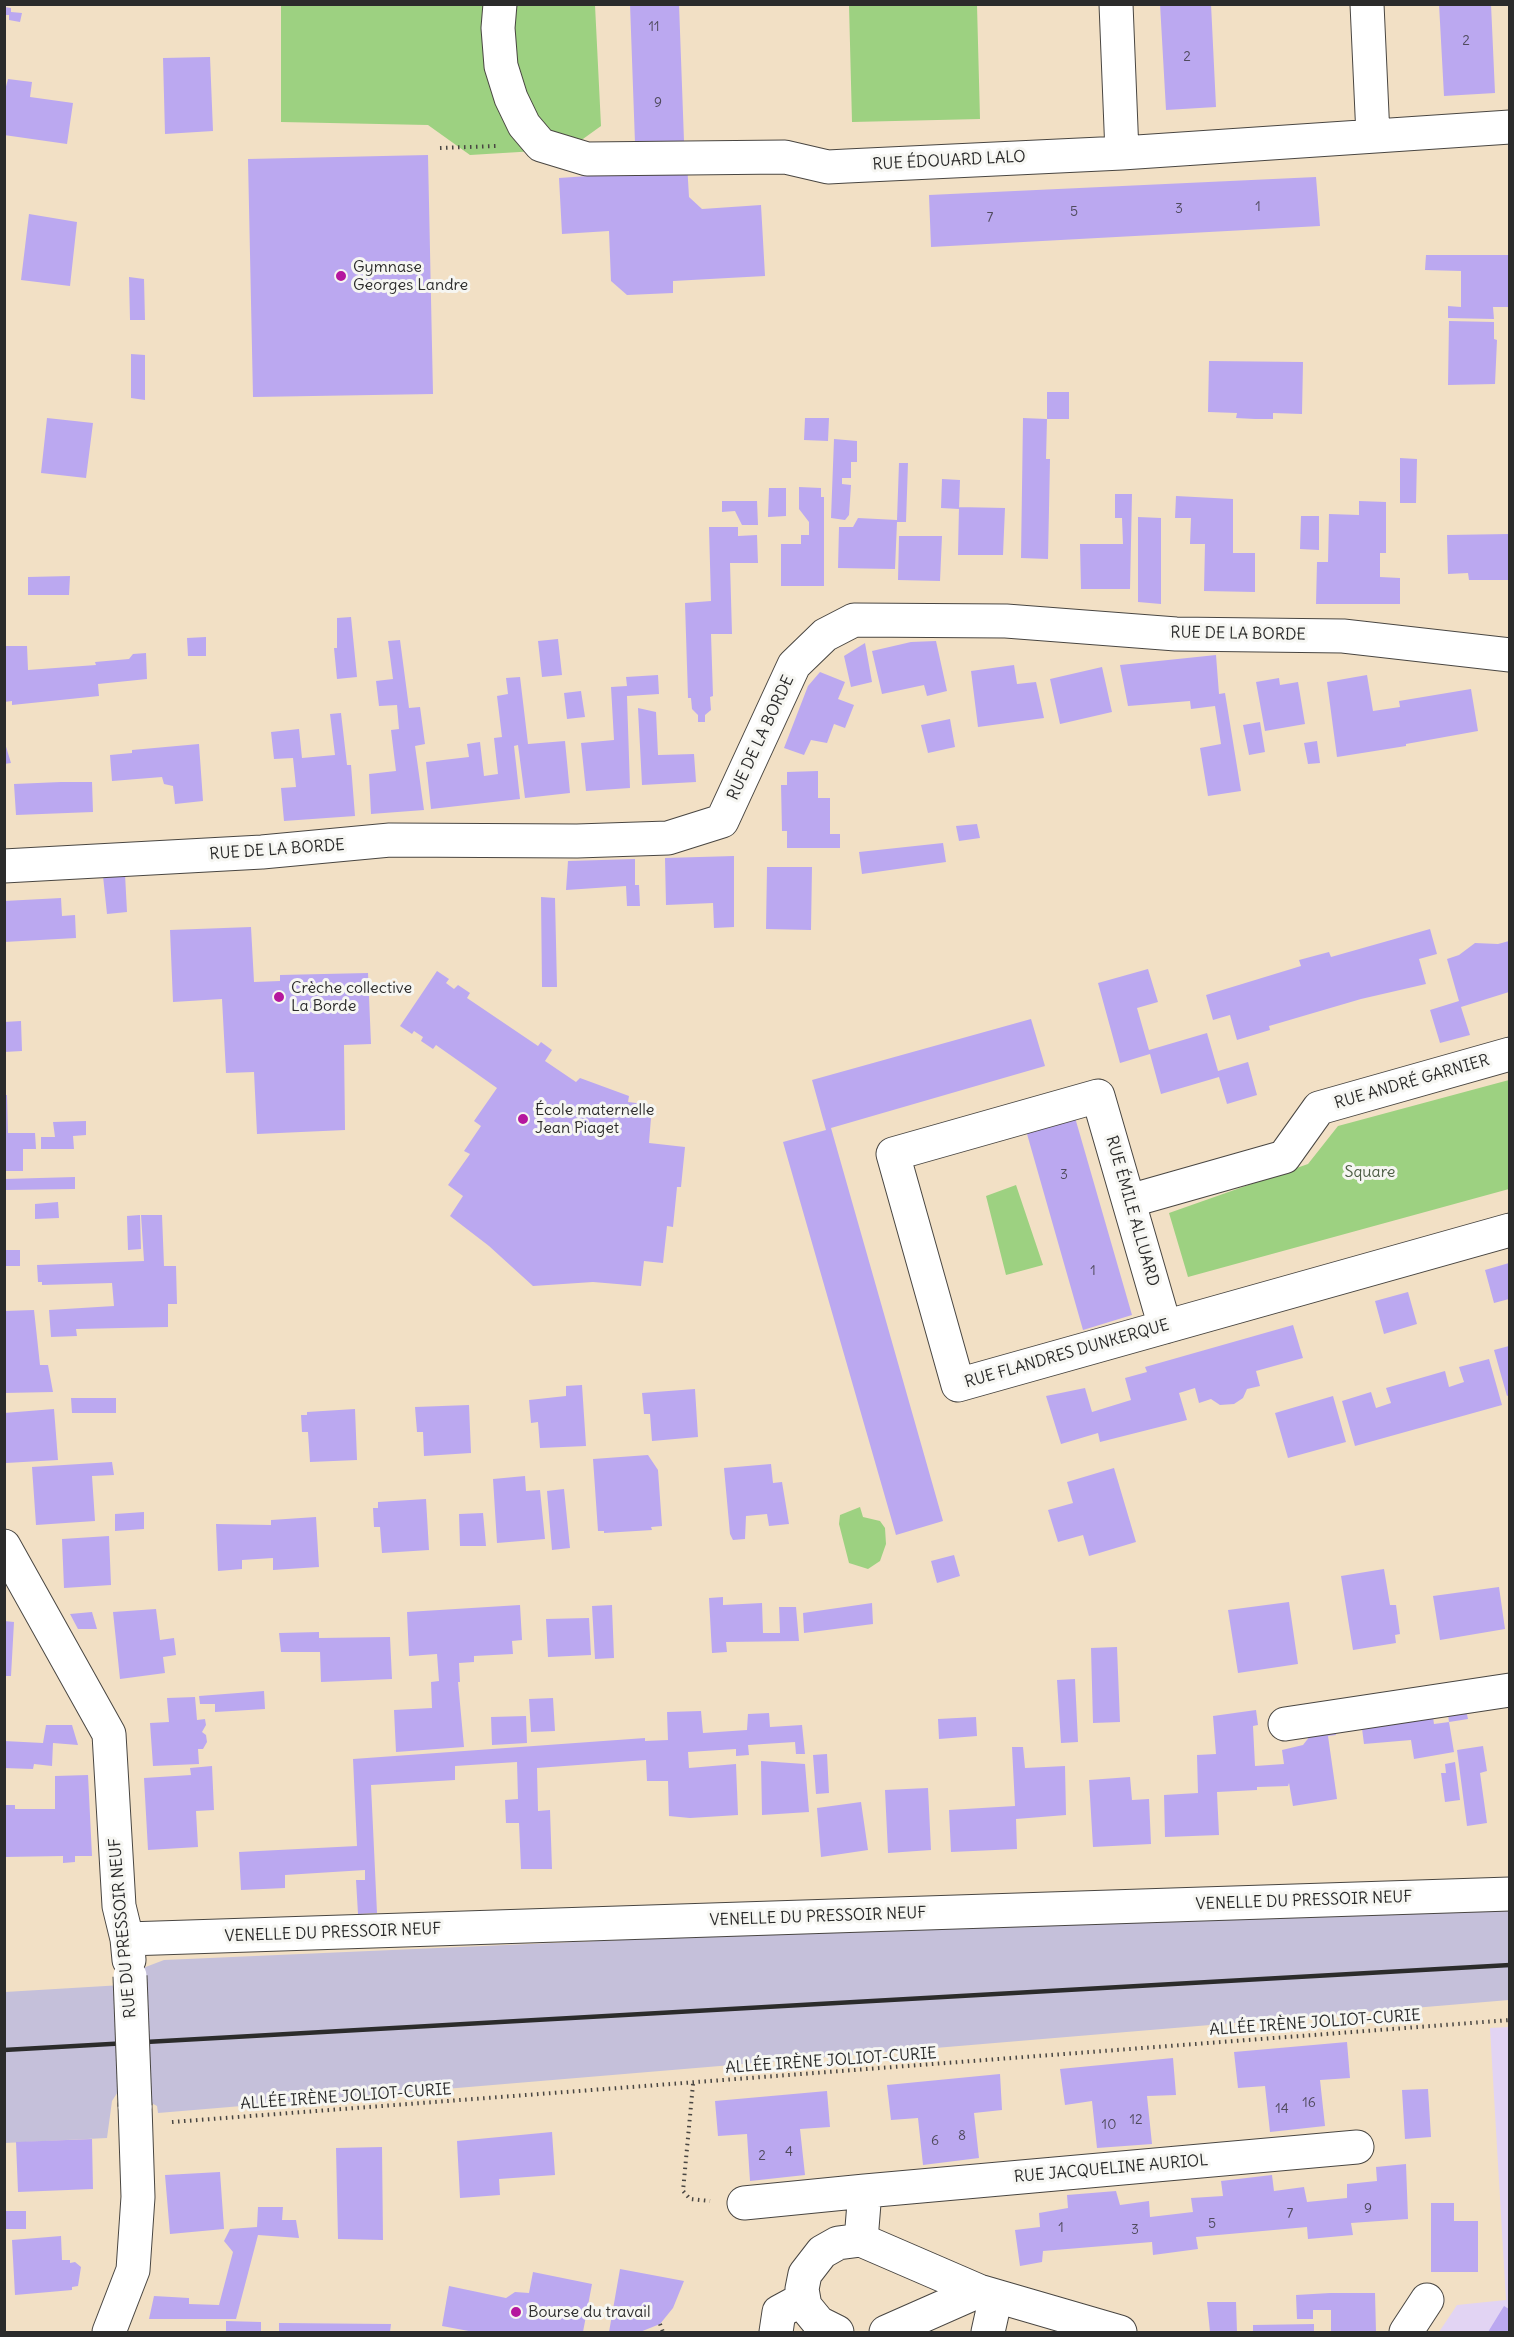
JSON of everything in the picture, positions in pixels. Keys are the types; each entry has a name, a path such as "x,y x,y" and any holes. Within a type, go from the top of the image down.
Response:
{"street":[{"path":"500,4 498,28 501,66 511,98 524,125 541,145"},
{"path":"1116,4 1122,153"},
{"path":"1367,4 1373,136"},
{"name":"RUE ÉDOUARD LALO","path":"541,145 587,159 784,157 828,167 1122,153 1509,127"},
{"name":"RUE DE LA BORDE","path":"4,866 262,852 390,840 577,841 668,838 722,821 794,665 825,635 854,620 1006,621 1176,634 1343,636 1509,655"},
{"name":"RUE ANDRÉ GARNIER","path":"1129,1201 1284,1157 1319,1108 1509,1054"},
{"name":"RUE ÉMILE ALLUARD","path":"1098,1096 1165,1327"},
{"name":"RUE FLANDRES DUNKERQUE","path":"1098,1096 893,1154 958,1385 1509,1230"},
{"name":"RUE DU PRESSOIR NEUF","path":"4,1546 18,1597 109,1734 119,1906 127,1939 138,2197 133,2270 109,2332"},
{"path":"1285,1724 1509,1690"},
{"name":"VENELLE DU PRESSOIR NEUF","path":"127,1939 1509,1894"},
{"name":"RUE JACQUELINE AURIOL","path":"744,2203 1357,2147"},
{"path":"861,2240 866,2191"},
{"path":"837,2332 819,2323 805,2306 802,2289 805,2274 822,2252 838,2243 861,2240 987,2294 1120,2332"},
{"path":"886,2332 987,2294"},
{"path":"987,2294 988,2332"},
{"path":"776,2332 779,2312 803,2299"},
{"path":"1406,2332 1427,2300"}],"path":[{"path":"440,148 541,145"},
{"name":"ALLÉE IRÈNE JOLIOT-CURIE","path":"165,2123 1509,2020"},
{"path":"693,2084 683,2191 690,2199 744,2203"},
{"path":"660,2324 663,2332"}],"shaded area":[{"path":"1509,1901 1509,2000 158,2113 157,2106 121,2087 112,2101 107,2138 5,2143 5,1992 139,1984 143,1968 164,1960"},
{"path":"1509,2027 1509,2332 1439,2332 1457,2305 1506,2300 1490,2028"}],"green space":[{"path":"281,5 595,5 601,126 569,149 470,155 428,125 281,122"},
{"path":"849,5 977,5 980,119 852,122"},
{"name":"Square","path":"1509,1080 1509,1189 1188,1277 1169,1213 1308,1164 1338,1126"},
{"path":"1016,1185 1043,1265 1006,1275 986,1196"},
{"path":"860,1507 863,1517 880,1521 885,1528 886,1544 880,1561 868,1569 849,1563 839,1524 840,1515"}],"building":[{"path":"630,4 679,4 684,141 635,143"},
{"path":"1160,4 1211,4 1216,107 1166,110"},
{"path":"1439,4 1491,4 1495,93 1444,96"},
{"path":"4,7 11,8 11,12 22,13 20,22 9,20 9,15 4,15"},
{"path":"210,57 213,131 165,134 163,58"},
{"path":"8,79 32,82 30,97 73,103 67,144 4,135 4,94"},
{"name":"Gymnase Georges Landre","path":"428,155 433,394 253,397 248,159"},
{"path":"687,163 689,197 702,209 761,205 765,276 673,281 673,293 627,295 611,281 609,231 562,234 559,178 618,174"},
{"path":"1316,177 1320,226 931,247 929,195"},
{"path":"29,214 77,222 70,286 21,280"},
{"path":"1426,255 1509,255 1509,307 1493,307 1494,319 1448,318 1448,306 1461,307 1461,271 1425,270"},
{"path":"129,277 144,279 145,320 130,320"},
{"path":"1449,321 1494,322 1494,339 1497,340 1495,384 1448,385"},
{"path":"131,354 145,355 145,400 131,398"},
{"path":"1209,361 1303,362 1302,414 1273,413 1273,419 1255,419 1236,418 1237,413 1208,412"},
{"path":"1047,392 1069,392 1069,419 1047,419"},
{"path":"47,418 93,423 86,478 41,473"},
{"path":"805,418 829,418 828,441 804,440"},
{"path":"1023,418 1047,419 1046,459 1050,459 1048,559 1021,558"},
{"path":"834,439 857,441 857,462 851,462 851,478 842,478 842,484 851,485 849,515 845,520 831,518"},
{"path":"1400,458 1417,459 1416,503 1400,503"},
{"path":"899,463 908,463 906,522 897,522 895,569 838,568 839,527 853,527 858,518 897,520"},
{"path":"942,479 960,480 959,509 941,508"},
{"path":"799,487 821,488 821,497 824,497 824,586 781,586 781,544 801,544 801,535 809,535 809,522 799,509"},
{"path":"769,488 786,488 786,516 768,517"},
{"path":"1115,494 1132,494 1130,589 1081,589 1080,544 1123,544 1122,518 1115,518"},
{"path":"1176,496 1233,499 1233,553 1255,553 1255,592 1204,591 1205,544 1190,544 1191,518 1175,518"},
{"path":"722,501 757,501 758,525 742,525 735,511 722,512"},
{"path":"1359,501 1386,502 1386,553 1380,553 1380,577 1400,578 1400,604 1316,604 1317,562 1328,562 1329,514 1359,515"},
{"path":"959,507 1005,508 1003,555 958,555"},
{"path":"1301,516 1319,516 1319,550 1300,549"},
{"path":"1138,517 1161,518 1161,604 1138,602"},
{"path":"709,527 738,527 738,536 757,535 758,563 730,563 732,634 711,634 713,696 710,697 711,710 705,715 705,722 698,722 698,715 692,709 691,698 688,698 685,603 711,601"},
{"path":"1509,534 1509,580 1469,580 1468,573 1448,574 1447,535"},
{"path":"899,536 942,536 940,581 898,580"},
{"path":"70,576 69,595 28,595 28,577"},
{"path":"351,617 357,677 337,679 334,648 337,648 337,618"},
{"path":"206,637 206,656 188,656 187,638"},
{"path":"558,639 562,675 542,677 538,641"},
{"path":"400,640 409,708 420,707 425,744 415,746 424,810 371,814 369,774 396,771 391,730 399,729 397,705 379,706 376,681 393,679 388,641"},
{"path":"936,641 947,691 927,696 924,685 882,694 872,651 911,642"},
{"path":"865,643 872,682 851,687 844,656"},
{"path":"4,646 27,646 28,670 96,665 95,662 129,659 133,654 146,653 147,679 98,684 99,696 12,705 12,701 4,702"},
{"path":"1216,655 1219,694 1225,693 1241,791 1208,796 1200,748 1221,744 1215,706 1191,709 1190,701 1128,706 1120,665"},
{"path":"1014,665 1017,684 1036,682 1044,718 978,727 971,671"},
{"path":"1102,667 1112,712 1060,724 1050,679"},
{"path":"820,672 845,682 838,699 854,705 845,728 834,724 827,743 811,740 804,755 784,748 808,686"},
{"path":"658,675 659,694 627,696 630,788 586,791 581,743 614,740 611,687 627,686 626,677"},
{"path":"1367,675 1373,711 1400,707 1399,701 1471,689 1478,731 1337,757 1327,682"},
{"path":"520,677 528,744 565,741 570,793 525,798 518,745 514,746 520,799 431,809 426,762 469,757 467,744 480,742 484,776 498,774 494,738 502,737 497,696 508,694 506,678"},
{"path":"1279,678 1280,685 1298,682 1305,724 1265,731 1256,682"},
{"path":"581,691 585,717 567,719 564,693"},
{"path":"638,708 656,712 658,755 694,754 696,782 642,785"},
{"path":"341,713 347,765 351,765 355,816 284,821 281,788 296,787 293,758 274,759 271,732 299,729 302,758 335,755 330,714"},
{"path":"950,719 955,747 928,753 921,725"},
{"path":"1260,722 1265,752 1249,755 1243,725"},
{"path":"4,740 11,763 4,764"},
{"path":"1317,741 1320,763 1308,764 1304,743"},
{"path":"199,744 203,801 175,804 173,786 164,784 162,777 112,781 110,755 132,753 132,750"},
{"path":"818,771 818,798 830,798 830,834 840,834 840,848 787,848 787,831 782,831 781,785 787,785 787,772"},
{"path":"92,782 93,812 16,815 14,784"},
{"path":"977,824 980,838 959,841 956,826"},
{"path":"943,843 946,862 862,874 859,852"},
{"path":"734,856 734,927 714,928 713,903 666,905 665,858"},
{"path":"635,859 635,885 639,885 640,906 627,906 626,886 566,890 568,861"},
{"path":"767,867 812,867 811,930 766,929"},
{"path":"125,874 127,912 107,914 103,876"},
{"path":"541,897 555,898 557,987 542,987"},
{"path":"61,898 62,916 75,915 76,938 4,942 4,901"},
{"path":"251,927 254,982 280,981 280,975 368,973 371,1044 344,1045 345,1130 257,1134 254,1072 226,1073 222,999 173,1002 170,930"},
{"path":"1430,929 1437,954 1419,959 1426,984 1361,999 1269,1026 1270,1030 1237,1040 1230,1015 1213,1020 1206,995 1301,966 1299,960 1329,952 1331,957"},
{"path":"1509,941 1509,992 1461,1007 1470,1035 1440,1043 1430,1010 1459,1001 1447,959 1459,955 1475,943 1498,944"},
{"path":"1148,969 1158,1002 1137,1008 1149,1050 1207,1033 1218,1071 1248,1062 1257,1095 1227,1104 1219,1077 1161,1094 1150,1054 1120,1063 1098,983"},
{"path":"437,971 449,979 446,983 454,989 458,985 470,993 467,998 538,1046 541,1042 552,1050 545,1061 576,1082 580,1078 629,1096 628,1102 652,1105 649,1143 685,1147 681,1187 677,1187 673,1227 667,1226 663,1263 644,1261 641,1286 593,1282 533,1286 489,1246 450,1216 463,1196 448,1185 470,1154 464,1151 481,1126 474,1121 497,1088 436,1045 433,1049 421,1041 423,1037 414,1031 412,1034 400,1026"},
{"path":"1031,1019 1045,1066 831,1128 943,1521 896,1535 783,1142 826,1130 812,1080"},
{"path":"21,1021 22,1051 4,1052 4,1022"},
{"path":"4,1095 7,1095 8,1133 35,1133 36,1149 23,1149 23,1171 4,1171"},
{"path":"1074,1114 1132,1315 1083,1330 1025,1127"},
{"path":"86,1121 86,1135 73,1136 74,1149 41,1149 41,1137 55,1137 53,1122"},
{"path":"75,1177 75,1189 4,1190 4,1179"},
{"path":"58,1202 59,1218 35,1219 35,1204"},
{"path":"140,1215 141,1249 128,1250 127,1216"},
{"path":"141,1215 162,1215 164,1266 176,1266 177,1304 168,1304 168,1327 76,1329 77,1336 51,1337 49,1310 114,1306 112,1283 42,1285 42,1282 38,1282 37,1265 144,1261"},
{"path":"4,1250 20,1250 20,1266 4,1266"},
{"path":"1509,1263 1509,1299 1494,1303 1485,1270"},
{"path":"1408,1292 1417,1324 1384,1334 1375,1301"},
{"path":"34,1310 40,1365 48,1365 53,1392 4,1393 4,1311"},
{"path":"1293,1325 1303,1358 1256,1371 1260,1386 1247,1389 1243,1398 1234,1404 1220,1405 1211,1399 1199,1403 1195,1388 1179,1393 1187,1420 1100,1442 1098,1433 1061,1444 1046,1396 1085,1388 1092,1412 1131,1400 1125,1378 1147,1372 1145,1367"},
{"path":"1509,1346 1509,1395 1507,1396 1494,1350"},
{"path":"1489,1359 1502,1405 1355,1446 1342,1401 1371,1392 1376,1408 1391,1403 1386,1388 1445,1371 1449,1387 1464,1382 1459,1367"},
{"path":"582,1385 586,1446 540,1448 538,1422 531,1423 529,1400 566,1396 566,1386"},
{"path":"695,1389 698,1437 652,1441 650,1414 644,1414 642,1393"},
{"path":"1333,1396 1346,1442 1288,1458 1275,1413"},
{"path":"71,1398 116,1398 116,1413 72,1413"},
{"path":"469,1405 471,1453 424,1456 423,1432 417,1432 415,1407"},
{"path":"54,1409 58,1460 6,1463 4,1413"},
{"path":"355,1409 357,1460 310,1462 308,1432 302,1432 301,1415 307,1415 307,1412"},
{"path":"648,1455 658,1470 662,1526 651,1527 652,1530 604,1533 604,1531 598,1531 593,1459"},
{"path":"112,1462 114,1475 92,1476 95,1521 36,1525 32,1467"},
{"path":"771,1464 773,1483 782,1482 789,1524 769,1526 767,1514 746,1516 745,1539 733,1540 730,1534 724,1468"},
{"path":"1114,1468 1136,1542 1089,1556 1083,1535 1058,1542 1048,1510 1073,1503 1067,1482"},
{"path":"525,1476 526,1491 540,1490 545,1539 497,1543 493,1479"},
{"path":"564,1489 570,1548 552,1550 547,1491"},
{"path":"426,1499 429,1550 382,1553 380,1527 374,1527 373,1508 378,1508 378,1502"},
{"path":"144,1512 144,1529 115,1531 115,1514"},
{"path":"483,1513 486,1546 460,1546 459,1514"},
{"path":"316,1517 319,1567 273,1570 273,1558 242,1560 242,1569 218,1571 216,1524 271,1525 271,1520"},
{"path":"109,1536 111,1585 64,1588 62,1539"},
{"path":"954,1555 960,1576 937,1583 931,1561"},
{"path":"1384,1569 1390,1605 1396,1605 1400,1634 1395,1635 1396,1643 1353,1650 1341,1576"},
{"path":"1499,1587 1505,1629 1440,1640 1433,1596"},
{"path":"723,1597 723,1605 762,1603 763,1633 780,1633 779,1607 796,1607 799,1641 726,1642 727,1652 712,1653 709,1598"},
{"path":"1289,1602 1298,1664 1238,1673 1228,1610"},
{"path":"872,1603 873,1624 804,1633 803,1613"},
{"path":"520,1605 522,1640 512,1641 513,1654 474,1656 474,1662 459,1663 460,1682 458,1682 464,1747 396,1752 394,1710 432,1708 431,1682 439,1681 437,1654 409,1656 407,1612"},
{"path":"612,1605 614,1658 595,1659 592,1606"},
{"path":"156,1609 160,1640 174,1638 176,1655 163,1657 165,1673 120,1679 113,1612"},
{"path":"92,1612 97,1629 78,1629 70,1614"},
{"path":"589,1618 591,1655 548,1657 546,1619"},
{"path":"4,1621 14,1622 11,1676 4,1676"},
{"path":"319,1632 319,1638 390,1637 392,1679 321,1682 320,1652 281,1652 279,1633"},
{"path":"1117,1647 1120,1722 1093,1723 1091,1648"},
{"path":"1075,1679 1078,1742 1061,1743 1057,1680"},
{"path":"264,1691 265,1709 215,1712 215,1704 200,1704 199,1696"},
{"path":"195,1697 197,1720 205,1719 206,1725 202,1732 206,1735 207,1742 203,1749 198,1749 199,1764 153,1766 150,1723 169,1722 167,1698"},
{"path":"553,1698 555,1731 531,1732 529,1699"},
{"path":"1465,1705 1468,1719 1449,1722 1447,1707"},
{"path":"1256,1710 1258,1725 1253,1726 1255,1766 1284,1764 1282,1750 1303,1745 1310,1736 1334,1724 1336,1735 1328,1736 1337,1799 1293,1806 1289,1783 1288,1786 1257,1787 1257,1790 1217,1792 1219,1835 1165,1837 1164,1795 1198,1793 1197,1755 1216,1754 1213,1716"},
{"path":"1432,1710 1434,1724 1449,1722 1454,1752 1414,1759 1411,1740 1364,1744 1361,1721"},
{"path":"701,1711 703,1733 747,1730 748,1714 769,1713 770,1727 802,1725 805,1754 796,1754 795,1742 748,1745 749,1755 736,1756 736,1749 688,1752 689,1768 736,1764 738,1815 690,1818 669,1816 668,1781 647,1781 646,1760 537,1768 538,1811 550,1810 552,1869 521,1869 519,1823 506,1823 505,1800 518,1799 517,1762 455,1766 455,1780 371,1785 377,1913 358,1914 356,1880 365,1880 365,1870 285,1875 285,1888 241,1890 239,1852 357,1846 353,1759 645,1738 645,1741 668,1740 667,1712"},
{"path":"526,1716 527,1743 492,1745 491,1717"},
{"path":"976,1717 977,1736 939,1739 938,1719"},
{"path":"46,1725 72,1725 78,1745 53,1743 52,1766 34,1764 33,1769 4,1768 4,1741 43,1743"},
{"path":"1483,1746 1487,1771 1480,1773 1487,1823 1467,1826 1457,1750"},
{"path":"1012,1747 1023,1747 1025,1768 1065,1766 1066,1815 1016,1819 1017,1849 951,1852 949,1810 1015,1806"},
{"path":"827,1754 829,1793 816,1794 813,1755"},
{"path":"761,1761 805,1764 809,1812 762,1815"},
{"path":"1455,1762 1460,1800 1445,1802 1441,1773 1446,1773 1445,1764"},
{"path":"212,1766 214,1810 196,1811 198,1847 148,1850 144,1778 191,1775 190,1768"},
{"path":"88,1775 92,1856 75,1856 75,1862 63,1863 63,1856 4,1857 4,1805 15,1805 15,1809 55,1809 55,1776"},
{"path":"1130,1777 1132,1800 1149,1799 1151,1844 1093,1847 1089,1780"},
{"path":"928,1788 931,1850 888,1853 885,1790"},
{"path":"861,1802 868,1850 821,1857 817,1808"},
{"path":"1347,2042 1350,2078 1320,2080 1325,2126 1270,2132 1265,2086 1238,2088 1234,2052"},
{"path":"1173,2058 1176,2095 1147,2096 1152,2144 1097,2148 1092,2101 1065,2105 1060,2069"},
{"path":"1000,2074 1002,2110 974,2113 979,2158 923,2165 918,2118 891,2120 887,2085"},
{"path":"1428,2089 1431,2137 1405,2139 1402,2090"},
{"path":"827,2091 830,2127 800,2129 805,2175 750,2181 747,2134 718,2136 715,2101"},
{"path":"552,2132 555,2175 499,2179 500,2195 460,2198 457,2141"},
{"path":"92,2139 93,2189 18,2192 16,2142"},
{"path":"382,2147 383,2240 338,2239 336,2148"},
{"path":"1406,2164 1408,2219 1351,2223 1353,2235 1308,2239 1307,2227 1196,2237 1198,2249 1153,2255 1152,2242 1043,2251 1042,2262 1020,2266 1015,2230 1040,2227 1039,2213 1068,2208 1067,2195 1116,2191 1120,2205 1149,2201 1150,2217 1193,2212 1191,2198 1223,2196 1221,2181 1272,2175 1274,2191 1304,2187 1307,2202 1347,2198 1347,2184 1377,2181 1376,2167"},
{"path":"220,2172 224,2229 170,2234 165,2175"},
{"path":"1431,2203 1454,2203 1454,2221 1478,2221 1478,2272 1431,2272"},
{"path":"258,2207 283,2207 282,2220 296,2220 299,2238 258,2235 236,2319 149,2319 154,2296 189,2298 189,2304 219,2305 233,2252 224,2241 230,2229 257,2227"},
{"path":"4,2211 26,2211 26,2229 4,2229"},
{"path":"61,2236 62,2260 70,2260 70,2263 75,2262 81,2267 78,2286 72,2287 72,2290 15,2295 12,2240"},
{"path":"620,2269 684,2281 673,2308 660,2324 640,2332 609,2332"},
{"name":"Bourse du travail","path":"533,2272 592,2284 583,2332 474,2332 442,2326 449,2286 506,2298 515,2292 529,2293"},
{"path":"1375,2293 1376,2332 1331,2332 1331,2310 1313,2310 1313,2319 1297,2319 1296,2295"},
{"path":"1207,2302 1236,2302 1237,2332 1210,2332"},
{"path":"1504,2306 1509,2309 1509,2332 1488,2332"},
{"path":"226,2321 261,2322 261,2332 226,2332"},
{"path":"279,2323 391,2324 390,2332 279,2332"},
{"path":"1314,2324 1314,2332 1253,2332 1253,2325"}],"railway":[{"path":"4,2050 1510,1965"}],"place":[{"name":"Gymnase Georges Landre","path":"341,276"},
{"name":"Crèche collective La Borde","path":"279,997"},
{"name":"École maternelle Jean Piaget","path":"523,1119"},
{"name":"Bourse du travail","path":"516,2312"}]}
